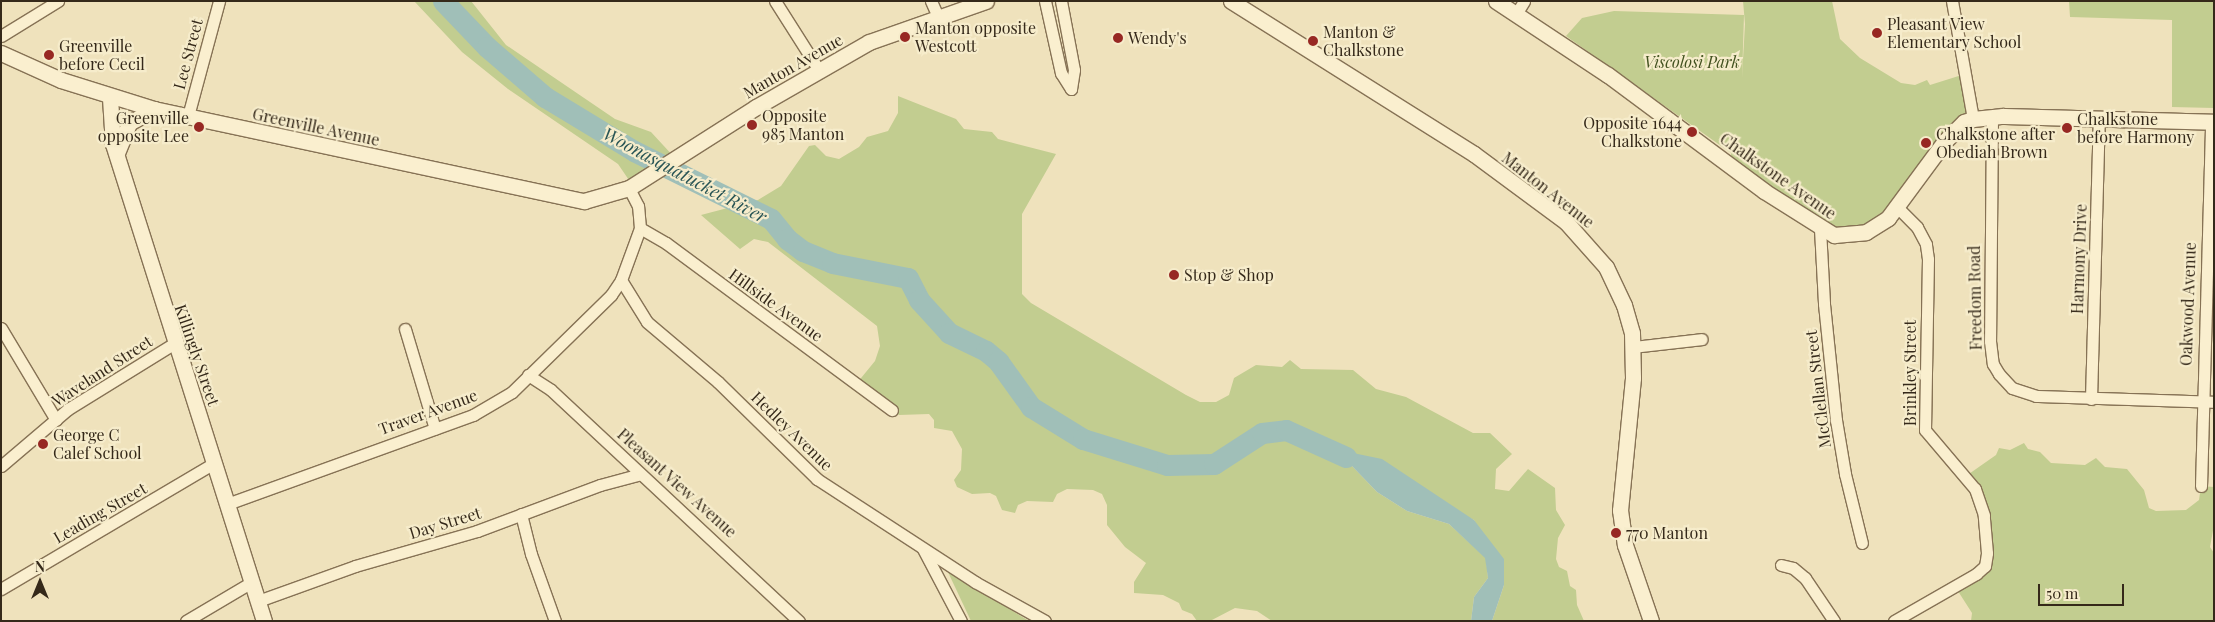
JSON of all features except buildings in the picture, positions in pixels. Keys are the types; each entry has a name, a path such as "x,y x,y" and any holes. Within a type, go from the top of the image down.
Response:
{"main road":[{"name":"Manton Avenue","path":"635,185 756,107 870,42 938,16 986,1"},
{"name":"Manton Avenue","path":"1231,1 1250,6 1436,129 1566,222 1595,252 1616,285 1629,317 1633,347 1620,510 1625,544 1651,621"},
{"name":"Chalkstone Avenue","path":"1496,1 1520,8 1608,75 1820,229 1843,236 1866,232 1878,226 1897,207 1945,141 1964,122 1973,119 1992,117 2212,122"},
{"name":"Greenville Avenue","path":"1,53 110,98 565,199 597,200 635,185"},
{"name":"Killingly Street","path":"110,98 110,121 116,157 264,621"},
{"path":"116,157 129,123 154,109"}],"street":[{"path":"1,36 58,1"},
{"name":"Lee Street","path":"188,116 219,1"},
{"path":"774,1 820,72"},
{"path":"931,1 938,16"},
{"path":"1045,1 1061,73 1071,89 1074,70 1061,1"},
{"path":"1952,1 1973,119"},
{"name":"Freedom Road","path":"1992,117 1989,296 1993,364 2006,382 2021,393 2091,399 2214,402"},
{"name":"Harmony Drive","path":"2091,399 2099,120"},
{"name":"Oakwood Avenue","path":"2201,486 2201,402 2212,122"},
{"name":"Traver Avenue","path":"227,504 340,461 435,429 495,404 611,295 621,280 640,228 635,185"},
{"name":"Brinkley Street","path":"1894,621 1976,574 1985,566 1986,559 1984,515 1975,489 1925,430 1928,259 1926,244 1917,227 1897,207"},
{"name":"Hillside Avenue","path":"640,228 666,243 892,410"},
{"name":"McClellan Street","path":"1820,229 1824,304 1836,420 1845,474 1862,543"},
{"name":"Hedley Avenue","path":"621,280 646,322 718,382 817,479 922,547 1045,621"},
{"path":"1,328 6,344 56,420"},
{"path":"405,329 435,429"},
{"path":"1633,347 1702,339"},
{"name":"Waveland Street","path":"1,466 68,409 175,343"},
{"name":"Pleasant View Avenue","path":"528,375 552,390 800,621"},
{"name":"Leading Street","path":"1,589 214,463"},
{"name":"Day Street","path":"258,601 355,566 477,531 600,485 641,474"},
{"path":"521,514 531,554 555,621"},
{"path":"922,547 961,621"},
{"path":"1781,565 1792,568 1804,578 1834,621"},
{"path":"186,621 252,582"}],"green space":[{"path":"414,1 471,1 506,45 615,119 651,132 675,158 635,189 618,164 508,89 462,52"},
{"name":"Viscolosi Park","path":"1743,1 1832,1 1840,39 1860,58 1901,83 1915,85 1927,80 1930,85 1965,74 1975,124 1964,129 1886,224 1823,231 1731,159 1731,153 1566,36 1582,18 1614,11 1744,15 1742,78 1745,24"},
{"path":"2069,1 2214,1 2214,108 2172,107 2172,20 2070,17"},
{"path":"898,96 956,119 964,129 992,132 998,139 1056,154 1022,214 1022,294 1031,303 1186,395 1200,402 1216,402 1229,395 1234,378 1256,365 1282,367 1290,360 1301,369 1353,370 1376,389 1406,397 1473,433 1490,433 1512,454 1496,469 1495,489 1509,491 1528,469 1555,488 1556,510 1565,525 1558,538 1556,559 1559,567 1567,571 1570,586 1576,590 1577,605 1584,621 1492,621 1504,585 1474,520 1321,447 1349,463 1377,492 1407,511 1449,524 1486,558 1488,578 1474,597 1471,621 1272,621 1257,611 1235,608 1210,621 1197,621 1192,614 1182,610 1179,603 1163,595 1134,593 1134,582 1146,563 1125,547 1107,525 1107,505 1102,494 1093,490 1067,489 1057,494 1053,502 1027,501 1018,505 1015,513 1002,510 996,496 990,493 972,494 957,487 954,480 961,470 962,449 952,431 934,428 934,420 929,414 899,415 857,383 875,361 880,346 877,326 768,242 754,239 740,249 701,215 758,200 781,186 809,146 815,145 826,156 839,159 859,147 867,137 888,131 898,113"},
{"path":"2024,443 2028,449 2040,452 2051,463 2085,465 2096,458 2105,467 2127,469 2144,490 2149,508 2156,511 2186,510 2199,500 2201,486 2214,487 2214,525 2210,547 2214,553 2214,621 1971,621 1972,613 1956,588 1984,565 1984,517 1966,476 1996,455 1999,448 2010,450"},
{"path":"947,570 1029,621 971,621"}],"water":[{"path":"1319,446 1382,459 1474,520 1504,559 1504,585 1492,621 1471,621 1474,597 1488,578 1485,558 1449,524 1407,511 1377,492 1349,463"}],"waterway":[{"name":"Woonasquatucket River","path":"443,1 487,47 545,97 634,151 771,219 787,239 803,251 832,263 908,278 919,300 949,333 986,351 998,361 1031,407 1083,439 1167,465 1214,464 1262,433 1286,430 1346,457"}],"place":[{"name":"Pleasant View Elementary School","path":"1877,33"},
{"name":"Manton opposite Westcott","path":"905,37"},
{"name":"Wendy's","path":"1118,38"},
{"name":"Manton & Chalkstone","path":"1313,41"},
{"name":"Greenville before Cecil","path":"49,55"},
{"name":"Opposite 985 Manton","path":"752,125"},
{"name":"Greenville opposite Lee","path":"199,127"},
{"name":"Chalkstone before Harmony","path":"2067,128"},
{"name":"Opposite 1644 Chalkstone","path":"1692,132"},
{"name":"Chalkstone after Obediah Brown","path":"1926,143"},
{"name":"Stop & Shop","path":"1174,275"},
{"name":"George C Calef School","path":"43,444"},
{"name":"770 Manton","path":"1616,533"}]}
